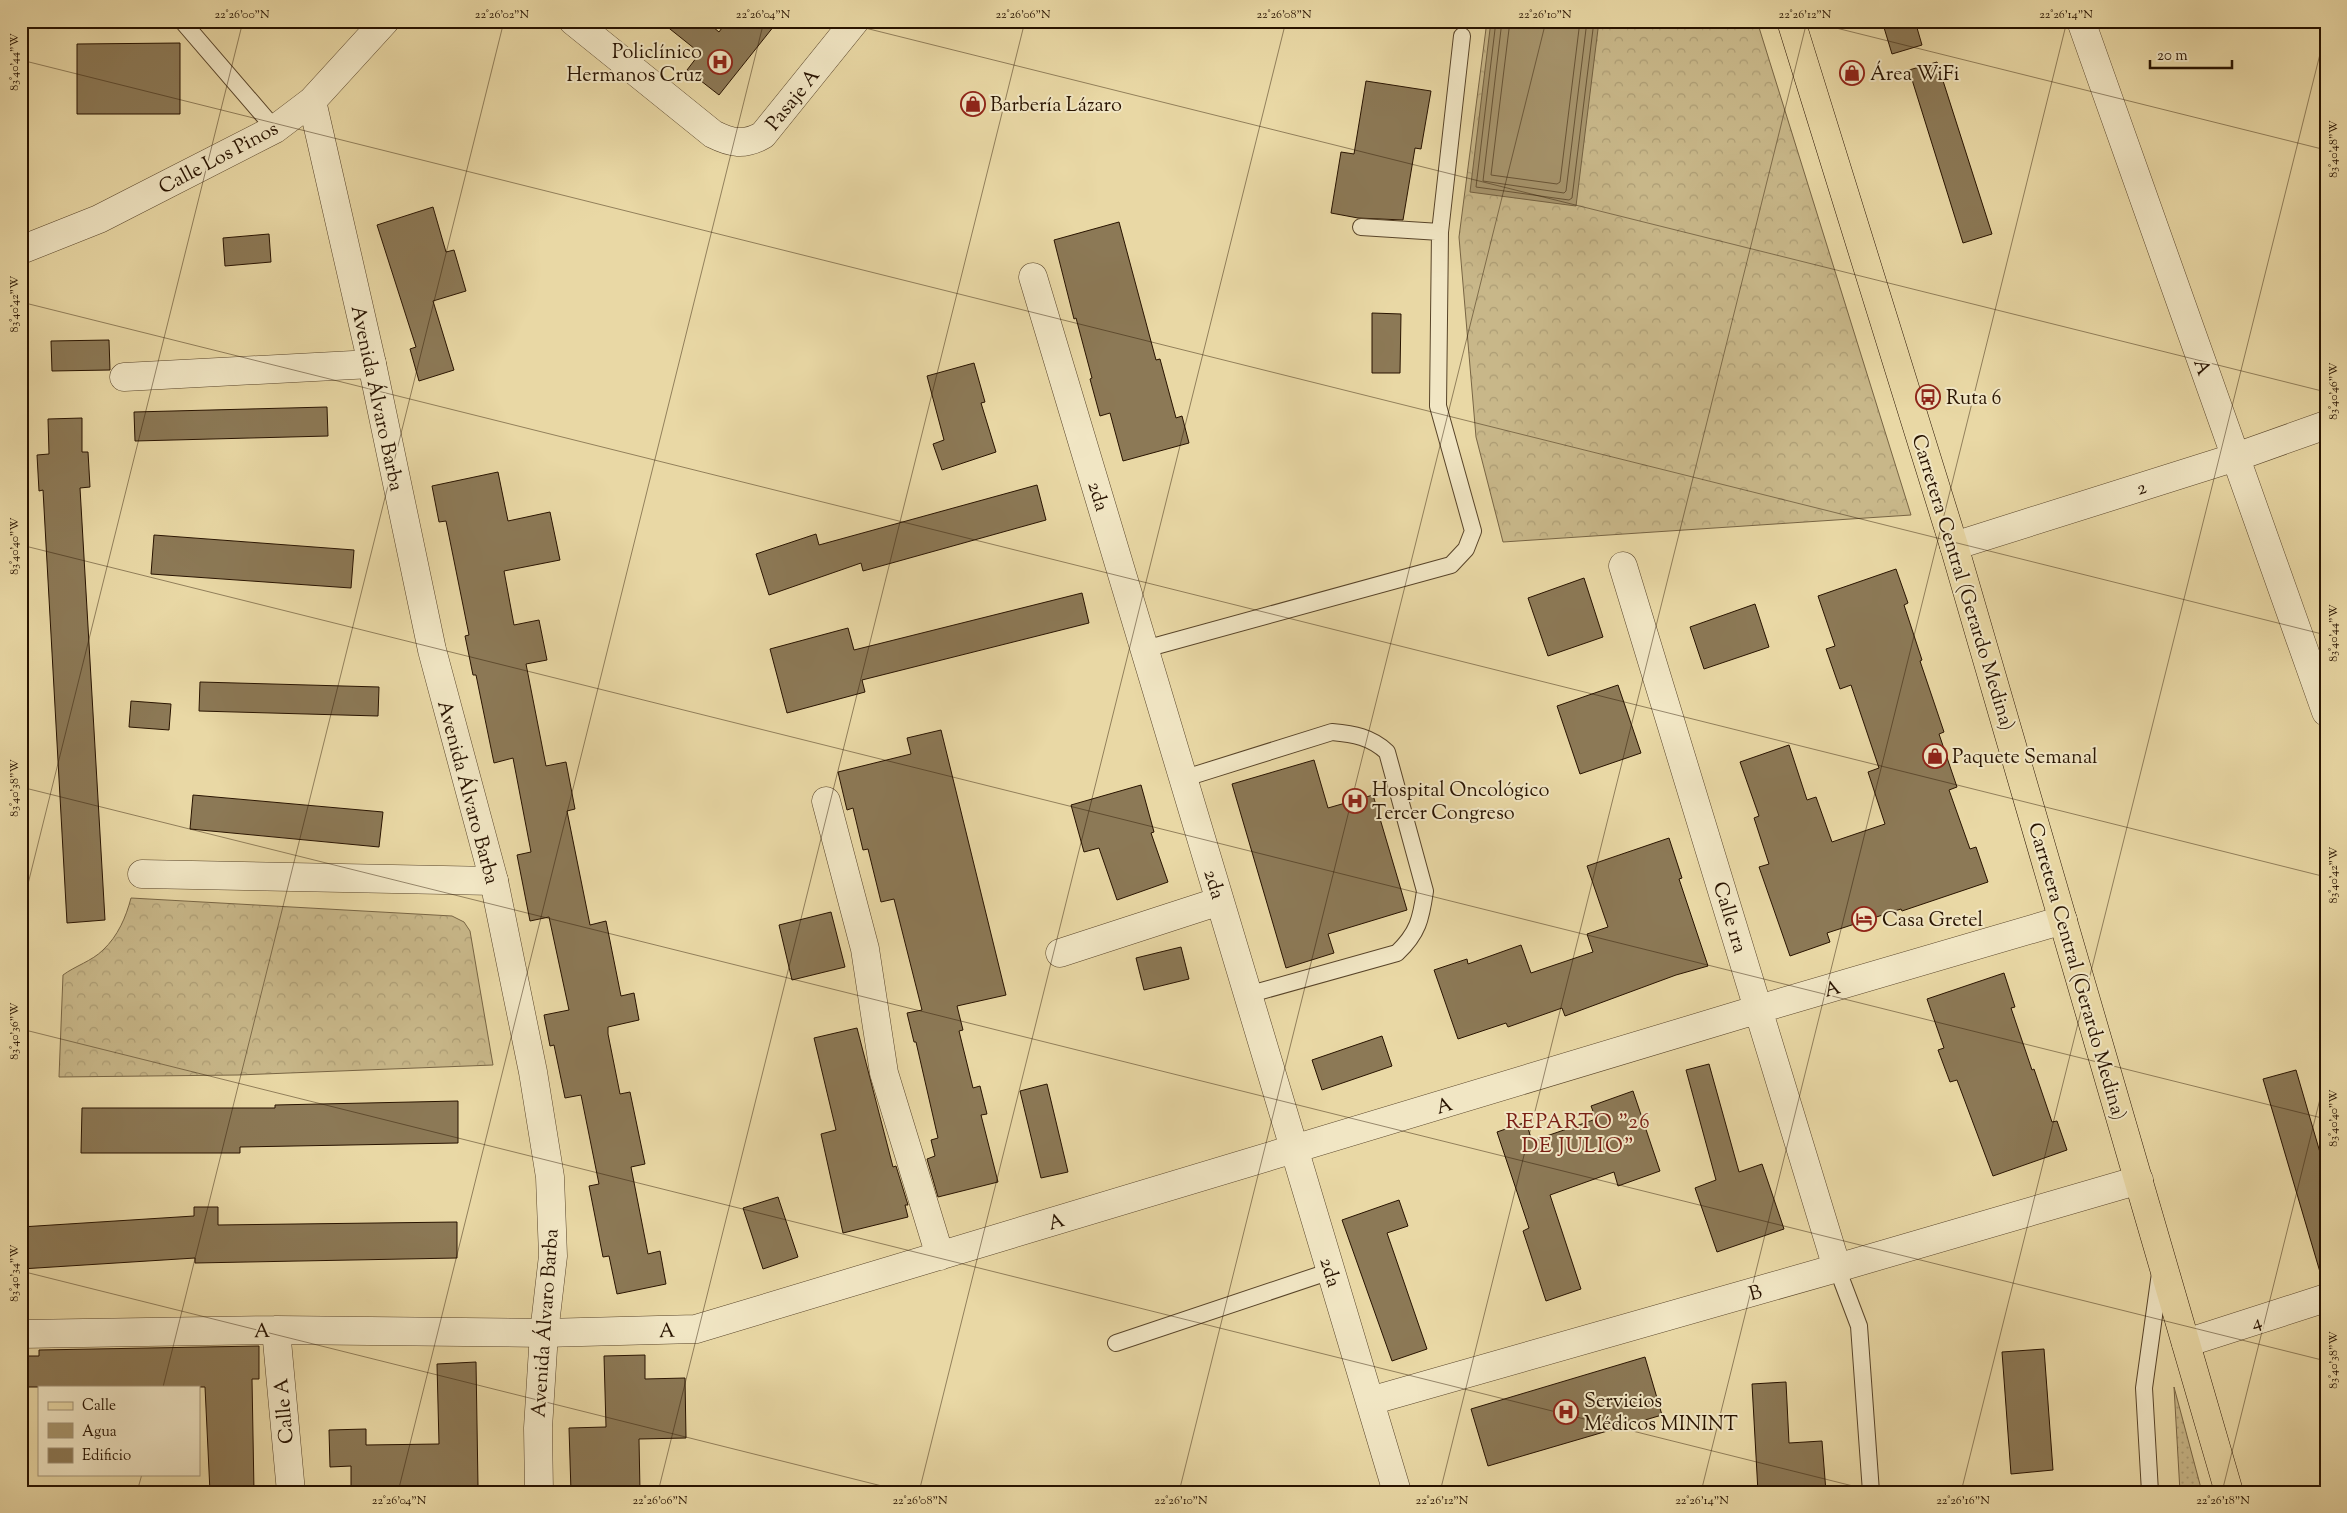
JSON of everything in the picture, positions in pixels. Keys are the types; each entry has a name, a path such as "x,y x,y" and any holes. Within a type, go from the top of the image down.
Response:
{"main road":[{"name":"Carretera Central (Gerardo Medina)","path":"1791,21 1954,546 2229,1492"}],"street":[{"name":"Calle Los Pinos","path":"21,250 99,218 275,129 312,101 385,21"},
{"name":"Pasaje A","path":"572,21 713,134 725,140 738,143 751,142 762,136 855,21"},
{"name":"A","path":"2081,21 2326,712"},
{"name":"Avenida Álvaro Barba","path":"312,101 372,364 432,650 494,881 533,1072 550,1177 552,1256 544,1333 538,1428 539,1492"},
{"name":"2da","path":"1033,276 1182,779 1397,1492"},
{"path":"124,377 372,364"},
{"name":"2","path":"1954,546 2236,457 2326,425"},
{"name":"Calle 1ra","path":"1623,566 1837,1268"},
{"path":"826,800 865,949 884,1074 940,1256"},
{"path":"142,874 494,881"},
{"path":"1060,953 1220,901"},
{"name":"A","path":"21,1334 276,1330 544,1333 696,1329 1759,1009 2063,920"},
{"name":"B","path":"1370,1402 2138,1180"},
{"name":"4","path":"2186,1343 2326,1298"},
{"name":"Calle A","path":"276,1330 291,1492"}],"lane":[{"path":"182,21 275,129"},
{"path":"1145,649 1451,565 1466,549 1474,531 1438,406 1440,232 1462,36"},
{"path":"1361,227 1440,232"},
{"path":"1182,779 1332,732 1357,735 1376,742 1387,752 1425,891 1422,914 1412,939 1397,953 1247,995"},
{"path":"2150,1492 2144,1388 2162,1261"},
{"path":"1837,1268 1859,1326 1871,1492"},
{"path":"1116,1343 1331,1271"}],"green space":[{"path":"1487,21 1757,21 1911,515 1503,542 1476,437 1459,237"},
{"path":"131,898 452,916 464,922 470,931 493,1065 238,1075 59,1077 63,975 99,954 108,945 121,926"},
{"path":"2174,1387 2202,1492 2180,1492"}],"water":[{"path":"1491,21 1599,21 1576,206 1470,192"}],"building":[{"name":"Policlínico Hermanos Cruz","path":"660,21 706,21 719,32 727,21 778,21 719,95 687,70 700,53"},
{"path":"1882,21 1915,21 1922,45 1892,54"},
{"path":"180,43 180,114 77,114 77,44"},
{"path":"1937,62 1992,234 1963,243 1909,70"},
{"path":"1366,81 1431,91 1421,149 1415,148 1403,220 1358,218 1331,213 1341,152 1354,154"},
{"path":"433,207 446,252 454,250 466,291 433,301 454,370 419,381 410,349 416,347 377,225"},
{"path":"1119,222 1156,360 1160,359 1176,418 1182,416 1189,443 1123,461 1110,413 1100,416 1090,379 1092,378 1076,318 1074,319 1054,240"},
{"path":"269,234 271,262 225,266 223,238"},
{"path":"1372,313 1401,314 1400,373 1372,373"},
{"path":"109,340 110,370 52,371 51,341"},
{"path":"974,363 985,402 981,403 996,452 942,470 933,444 944,440 927,376"},
{"path":"327,407 328,436 135,441 134,412"},
{"path":"82,418 82,452 88,452 90,487 80,488 105,920 67,923 43,490 39,491 37,455 49,454 48,419"},
{"path":"498,472 508,521 550,512 560,560 504,571 514,625 539,620 547,660 526,664 546,766 566,762 575,809 567,811 590,925 606,921 621,996 634,993 639,1020 608,1027 608,1034 620,1094 630,1092 645,1164 631,1167 648,1254 660,1251 666,1284 617,1294 609,1256 603,1257 589,1186 599,1184 581,1095 565,1098 554,1045 550,1046 544,1015 569,1010 549,917 530,921 517,855 531,852 513,758 494,763 476,675 473,675 465,636 469,635 446,521 439,522 432,486"},
{"path":"1037,485 1046,520 863,571 861,563 769,595 756,554 816,534 819,545"},
{"path":"154,535 354,550 351,588 151,574"},
{"path":"1896,569 1908,603 1904,605 1922,660 1920,661 1944,732 1939,734 1957,787 1949,790 1970,849 1976,847 1988,882 1902,911 1901,909 1827,933 1830,942 1790,956 1759,867 1769,864 1754,818 1759,816 1740,762 1789,745 1807,800 1816,797 1832,842 1885,824 1868,772 1879,768 1851,685 1840,689 1826,649 1835,646 1818,596"},
{"path":"1584,578 1603,637 1548,656 1528,598"},
{"path":"1082,593 1089,623 862,680 865,692 787,713 770,649 848,628 854,650"},
{"path":"1755,604 1769,647 1704,669 1690,627"},
{"path":"200,682 379,687 378,716 199,711"},
{"path":"1618,685 1641,753 1580,774 1557,706"},
{"path":"131,701 171,704 169,730 129,727"},
{"path":"941,730 1006,995 957,1006 963,1030 959,1031 973,1088 980,1086 987,1114 981,1115 998,1182 938,1197 927,1159 935,1156 931,1140 938,1138 916,1042 914,1042 907,1013 922,1010 894,899 881,902 868,849 863,850 853,808 847,810 838,772 911,754 907,738"},
{"path":"1314,760 1328,808 1373,795 1407,910 1328,934 1334,953 1286,968 1232,784"},
{"path":"1141,785 1154,832 1151,833 1168,882 1117,900 1099,848 1084,852 1071,805"},
{"path":"193,795 383,812 379,847 190,829"},
{"path":"1669,838 1682,878 1679,879 1708,966 1676,975 1565,1016 1562,1008 1508,1027 1506,1023 1458,1039 1434,970 1467,959 1468,964 1521,945 1531,973 1593,952 1587,934 1608,927 1587,866"},
{"path":"831,912 845,967 792,980 779,925"},
{"path":"1181,947 1189,979 1144,990 1136,958"},
{"path":"2004,973 2015,1007 2011,1008 2032,1070 2034,1069 2052,1122 2057,1121 2067,1150 1993,1176 1957,1080 1950,1082 1938,1050 1944,1048 1927,999"},
{"path":"857,1028 893,1167 896,1166 908,1205 905,1205 908,1217 843,1233 821,1134 836,1130 814,1038"},
{"path":"1382,1036 1392,1066 1322,1090 1312,1060"},
{"path":"1709,1064 1739,1172 1762,1164 1784,1229 1717,1252 1695,1188 1716,1180 1686,1070"},
{"path":"2296,1070 2326,1173 2326,1271 2320,1272 2263,1079"},
{"path":"1047,1084 1068,1172 1041,1178 1020,1091"},
{"path":"1633,1091 1660,1171 1618,1186 1614,1172 1550,1195 1581,1289 1546,1301 1523,1231 1529,1228 1497,1132 1526,1122 1532,1141 1596,1119 1591,1106"},
{"path":"458,1101 458,1143 240,1147 240,1153 81,1153 82,1108 275,1108 275,1105"},
{"path":"778,1197 798,1257 763,1269 743,1208"},
{"path":"1399,1200 1408,1226 1387,1233 1427,1349 1392,1361 1342,1220"},
{"path":"194,1207 218,1207 218,1225 457,1222 457,1258 195,1263 195,1258 21,1269 21,1227 194,1216"},
{"path":"259,1346 259,1379 252,1379 254,1492 210,1492 205,1387 21,1387 21,1356 39,1356 39,1350"},
{"path":"2044,1349 2053,1470 2011,1474 2002,1352"},
{"path":"645,1355 645,1379 685,1378 686,1438 639,1439 640,1492 571,1492 569,1428 606,1427 604,1356"},
{"name":"Servicios Médicos MININT","path":"1645,1357 1662,1415 1488,1466 1471,1409"},
{"path":"476,1362 478,1486 351,1487 351,1466 330,1467 329,1430 366,1429 366,1445 439,1444 437,1364"},
{"path":"1786,1382 1789,1443 1822,1441 1826,1492 1758,1492 1752,1384"}],"place":[{"name":"Policlínico Hermanos Cruz","path":"720,62"},
{"name":"Área WiFi","path":"1852,73"},
{"name":"Barbería Lázaro","path":"973,104"},
{"name":"Ruta 6","path":"1928,397"},
{"name":"Paquete Semanal","path":"1935,756"},
{"name":"Hospital Oncológico Tercer Congreso","path":"1355,801"},
{"name":"Casa Gretel","path":"1864,919"},
{"name":"Servicios Médicos MININT","path":"1566,1412"}],"district":[{"name":"REPARTO \"26 DE JULIO\"","path":"1578,1133"}]}
